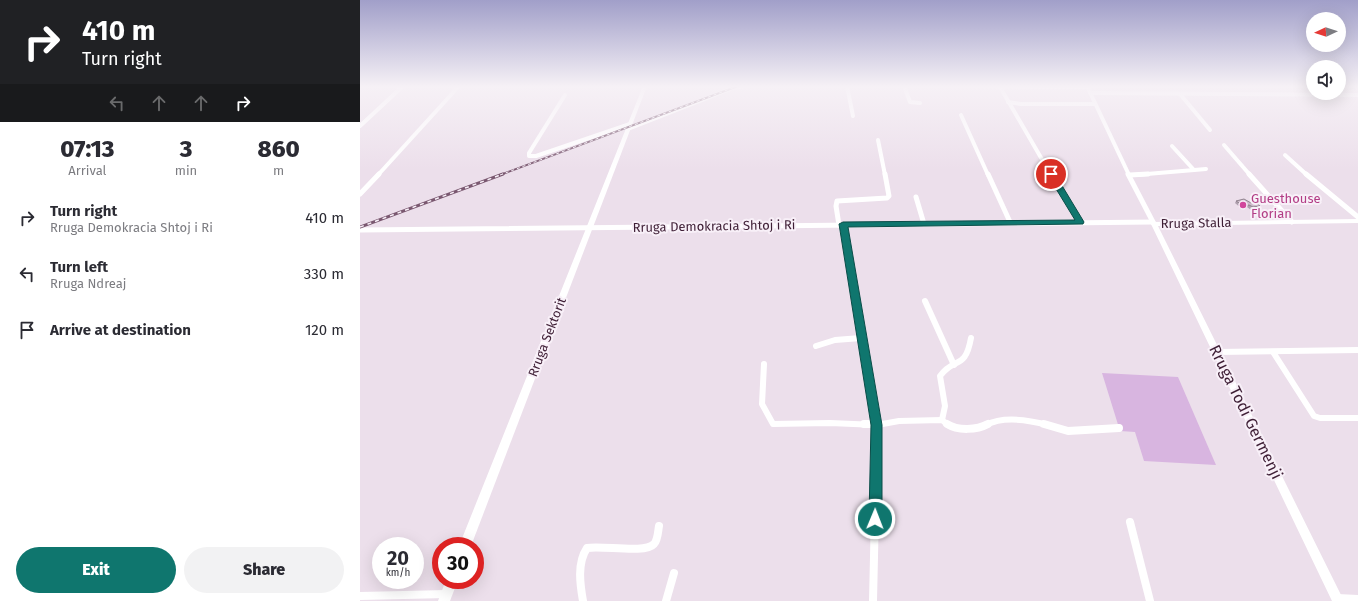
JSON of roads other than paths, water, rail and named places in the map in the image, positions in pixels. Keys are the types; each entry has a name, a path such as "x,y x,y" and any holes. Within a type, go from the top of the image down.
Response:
{"street":[{"path":"360,126 373,114"},
{"path":"360,194 433,114"},
{"path":"553,114 529,153 529,156 536,156 629,127 664,114"},
{"name":"Rruga Sektorit","path":"469,537 634,114"},
{"path":"1015,114 1080,222"},
{"path":"1100,114 1154,223"},
{"path":"1197,114 1210,130"},
{"path":"961,115 1010,222"},
{"path":"873,601 877,425 841,225 836,206 837,201 881,198 889,196 878,140"},
{"path":"1224,145 1292,222"},
{"path":"1172,146 1194,170"},
{"path":"1285,154 1313,180 1358,217"},
{"path":"1130,175 1206,169"},
{"path":"916,197 924,224"},
{"name":"Rruga Stalla","path":"1154,223 1358,221"},
{"name":"Rruga Demokracia Shtoj i Ri","path":"360,230 1010,222 1154,223"},
{"name":"Rruga Todi Germenji","path":"1154,223 1337,599"},
{"path":"925,301 954,366"},
{"path":"816,346 834,340 862,338"},
{"path":"942,420 945,406 940,376 946,368 954,366 967,357 971,338"},
{"path":"1217,352 1358,350"},
{"path":"1273,352 1314,416 1320,418 1358,418"},
{"path":"764,364 762,404 773,424 830,423 877,425 899,421 942,420 949,426 964,429 981,428 994,421 1002,420 1035,422 1068,431 1119,428"},
{"path":"1130,522 1150,601"},
{"path":"583,601 580,584 584,555 587,548 650,548 654,543 659,526"},
{"path":"666,601 674,572"},
{"path":"360,596 436,593 445,597"},
{"path":"1337,599 1358,599"}],"railway":[{"path":"500,175 663,114"},
{"path":"360,227 503,174"}],"place":[{"name":"Guesthouse Florian","path":"1243,205"}]}
